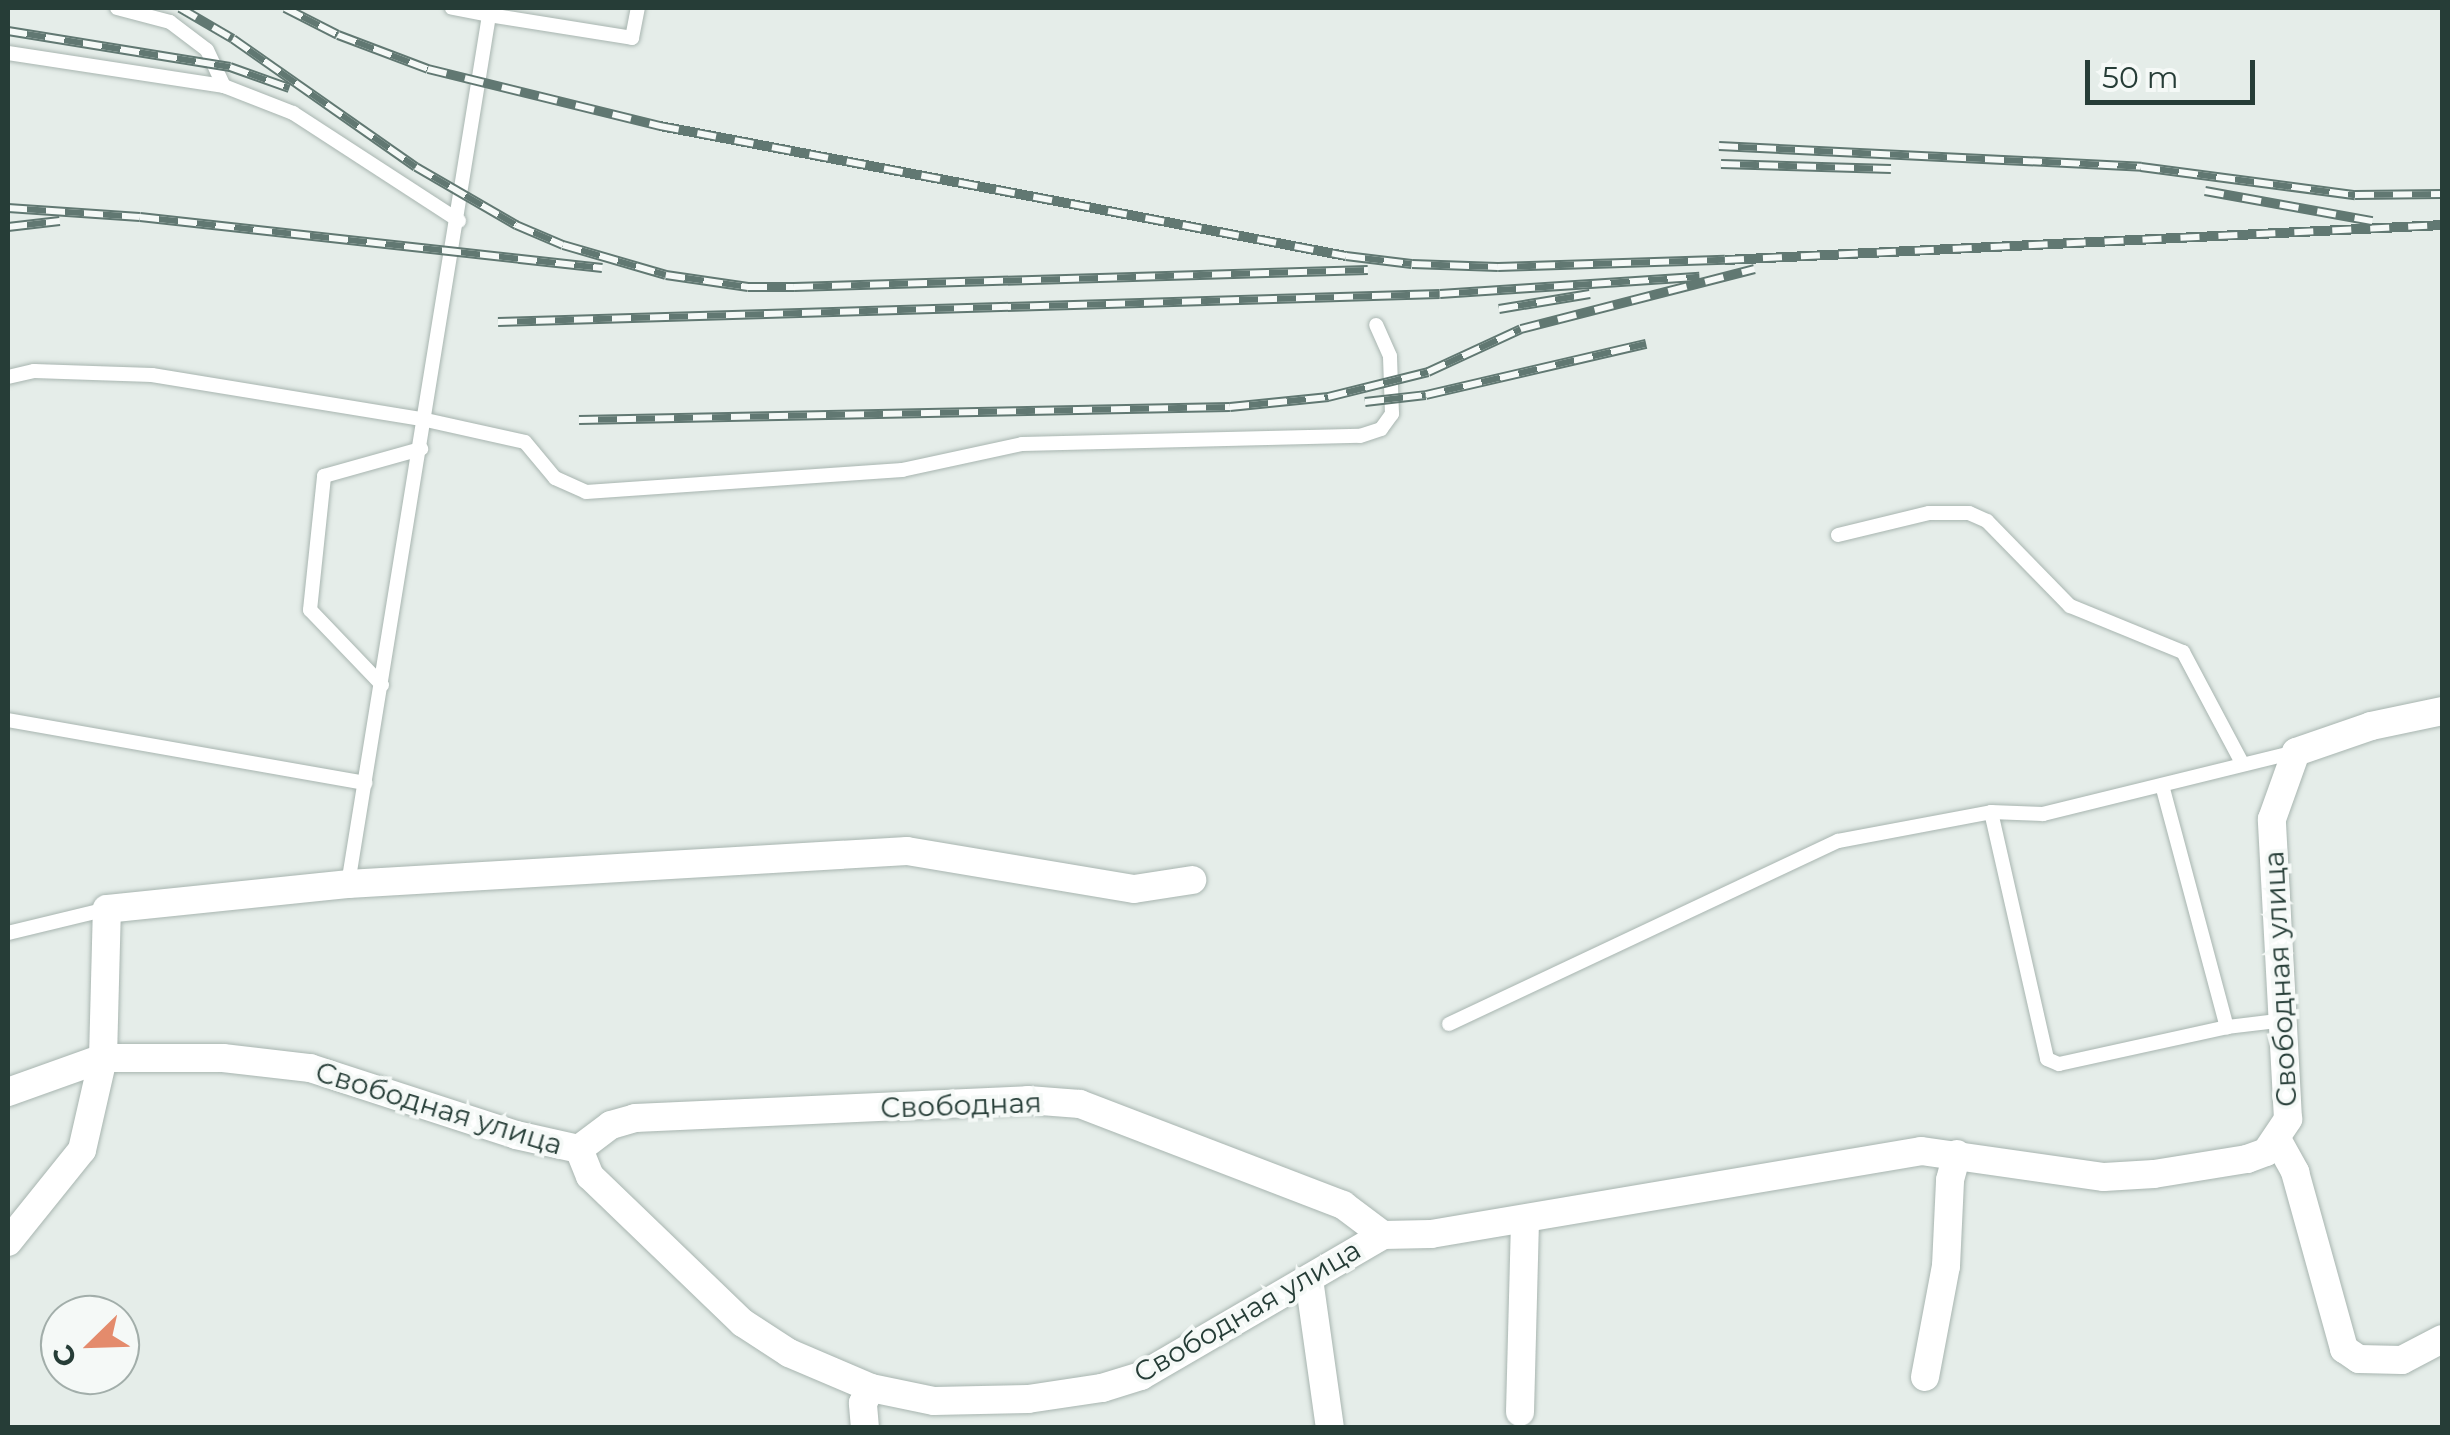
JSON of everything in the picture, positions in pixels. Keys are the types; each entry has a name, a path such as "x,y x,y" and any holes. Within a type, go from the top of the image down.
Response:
{"street":[{"path":"2296,752 2371,726 2442,711"},
{"name":"Свободная улица","path":"8,1092 103,1058 223,1058 310,1068 516,1135 578,1149 590,1176 743,1323 789,1353 871,1388 934,1401 1028,1400 1102,1388 1141,1376 1383,1235 1431,1234 1921,1151 2104,1177 2154,1174 2247,1159 2266,1152 2288,1119 2272,819 2296,752"},
{"path":"8,1242 82,1150 103,1058 107,909 348,884 907,851 1134,889 1192,880"},
{"name":"Свободная","path":"578,1149 611,1124 636,1118 1028,1100 1080,1104 1344,1206 1383,1235"},
{"path":"2277,1140 2296,1172 2344,1349 2359,1359 2402,1360 2442,1339"},
{"path":"1925,1377 1946,1266 1950,1180 1957,1154"},
{"path":"1520,1412 1525,1219"},
{"path":"1309,1279 1330,1428"},
{"path":"865,1428 863,1403 871,1388"}],"lane":[{"path":"117,8 170,22 206,50 224,86"},
{"path":"452,8 632,38 638,8"},
{"path":"348,884 490,15"},
{"path":"8,53 224,86 292,113 458,221"},
{"path":"8,377 34,371 152,375 426,420 526,442 554,478 586,492 902,470 1022,444 1360,436 1380,429 1392,414 1390,356 1376,325"},
{"path":"382,684 310,610 324,476 421,449"},
{"path":"1838,535 1929,512 1969,513 1986,522 2070,606 2184,652 2242,763"},
{"path":"8,720 366,783"},
{"path":"1449,1024 1838,842 1991,812 2043,814 2296,752"},
{"path":"2162,786 2227,1026"},
{"path":"1991,812 2047,1059 2060,1064 2227,1026 2285,1020"},
{"path":"8,933 107,909"}],"railway":[{"path":"180,8 233,39 416,167 516,225 563,245 666,275 748,287 794,287 1368,270"},
{"path":"285,8 338,35 428,69 660,126 1346,256 1412,264 1498,267 1725,260 2442,225"},
{"path":"8,31 230,67 289,88"},
{"path":"1719,146 2141,167 2355,195 2442,194"},
{"path":"1721,164 1891,169"},
{"path":"2205,191 2372,221"},
{"path":"8,208 140,217 602,268"},
{"path":"8,227 60,221"},
{"path":"579,420 1230,407 1328,397 1428,372 1521,329 1754,269"},
{"path":"498,322 1440,294 1699,277"},
{"path":"1499,309 1590,294"},
{"path":"1365,402 1426,395 1646,344"}]}
